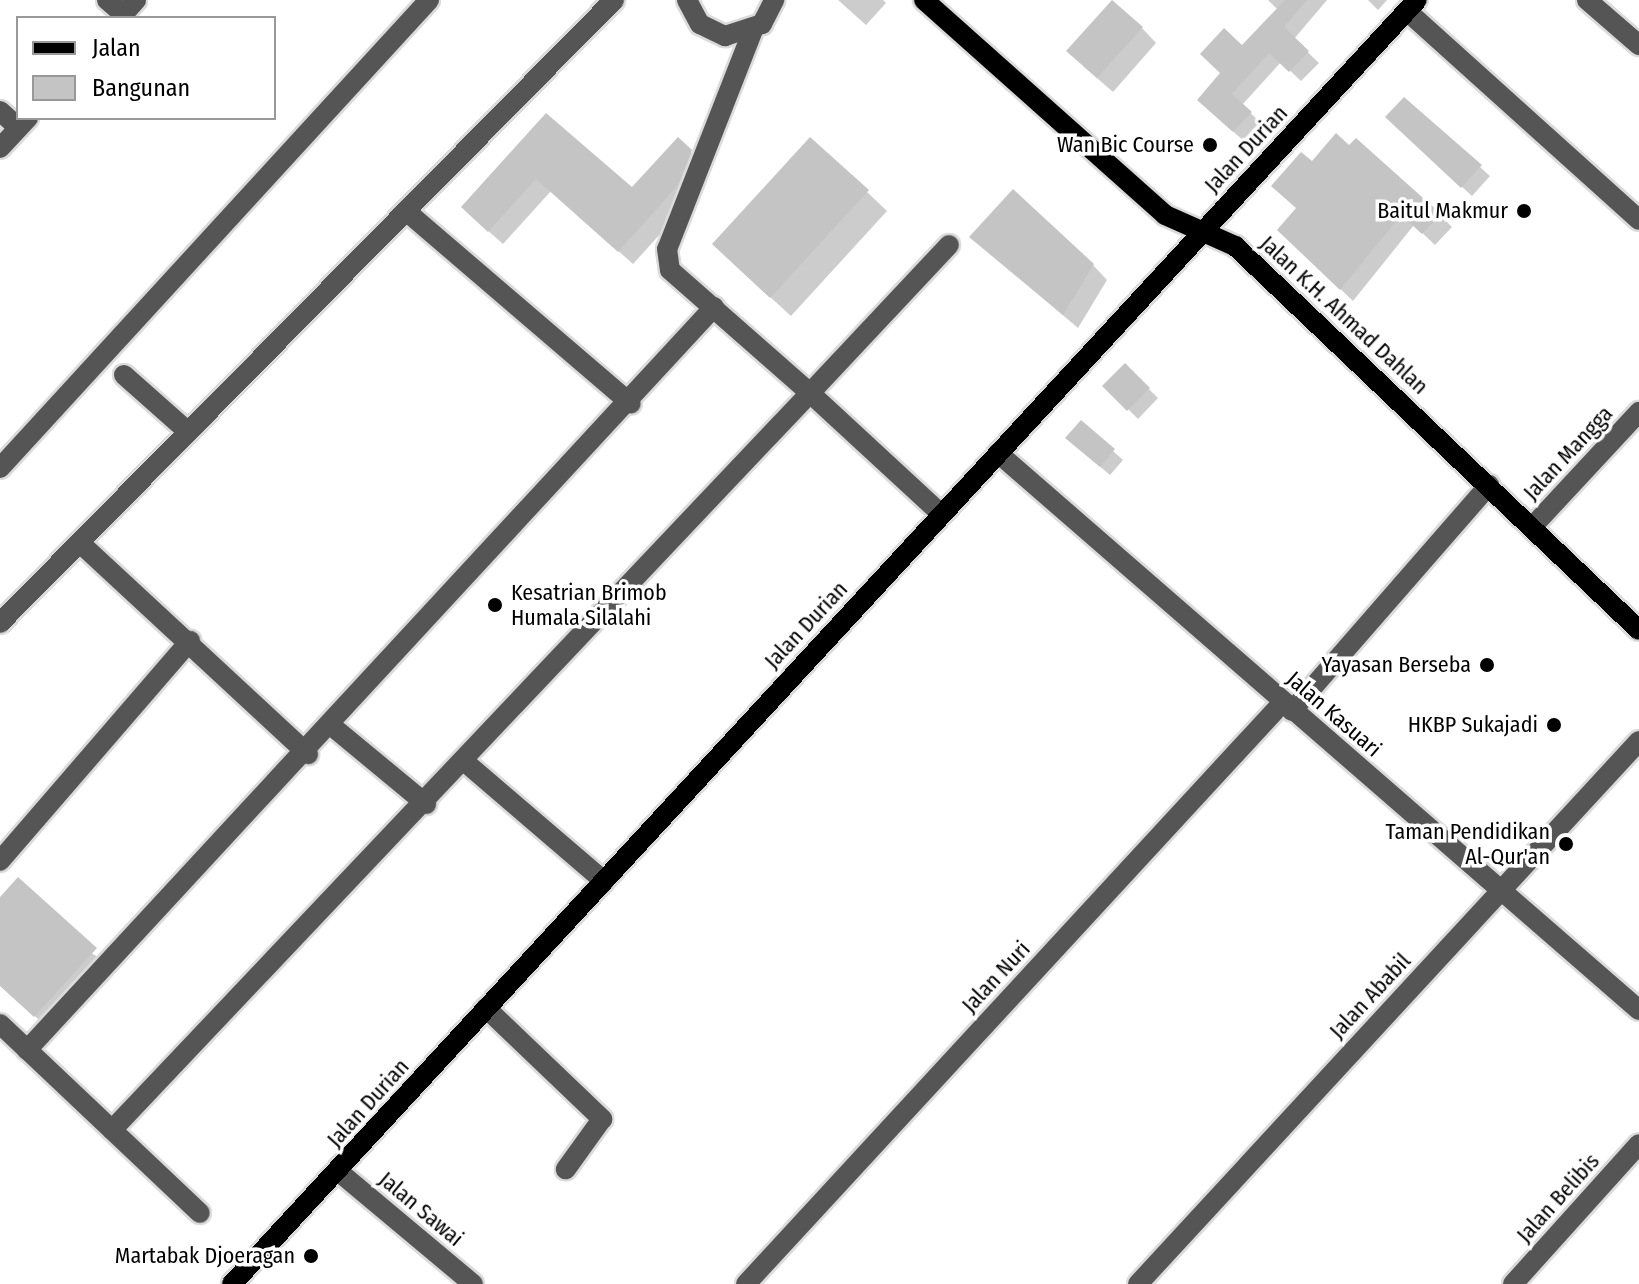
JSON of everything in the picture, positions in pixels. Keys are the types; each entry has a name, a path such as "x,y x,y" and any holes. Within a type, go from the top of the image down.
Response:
{"main road":[{"name":"Jalan K.H. Ahmad Dahlan","path":"928,1 1165,215 1235,246 1639,630"},
{"name":"Jalan Durian","path":"232,1284 1412,6"}],"street":[{"path":"107,0 126,11"},
{"path":"0,468 429,0"},
{"path":"0,623 80,543 185,429 614,0"},
{"path":"687,0 700,24 716,34 753,30"},
{"path":"774,0 753,30 665,259 941,514"},
{"path":"1587,0 1639,45"},
{"path":"1412,6 1639,220"},
{"path":"0,148 24,123"},
{"path":"406,211 631,404"},
{"path":"112,1130 426,804 949,245"},
{"path":"27,1050 333,727 631,404 714,307"},
{"path":"124,375 185,429"},
{"name":"Jalan Mangga","path":"1533,526 1639,412"},
{"name":"Jalan Kasuari","path":"998,453 1639,1010"},
{"name":"Jalan Nuri","path":"746,1284 1288,706 1489,485"},
{"path":"80,543 190,641 308,754"},
{"path":"0,861 190,641"},
{"path":"333,727 426,804"},
{"name":"Jalan Ababil","path":"1138,1284 1639,741"},
{"path":"465,762 604,881"},
{"path":"486,1008 602,1119 566,1169"},
{"path":"0,1024 200,1213"},
{"name":"Jalan Belibis","path":"1513,1284 1639,1144"},
{"name":"Jalan Sawai","path":"338,1171 473,1284"}],"building":[{"path":"1112,0 1143,27 1097,78 1066,51"},
{"path":"1285,0 1307,0 1284,27 1309,51 1289,72 1269,53 1232,94 1252,112 1233,132 1197,100 1220,73 1200,54 1224,28 1242,45"},
{"path":"1404,97 1482,165 1461,188 1385,117"},
{"path":"546,113 632,187 678,137 692,150 678,185 618,252 536,179 488,232 461,207"},
{"path":"1336,133 1349,145 1356,138 1441,214 1422,234 1401,215 1340,290 1277,230 1296,208 1271,186 1301,152 1312,161"},
{"path":"810,137 869,190 770,298 712,244"},
{"path":"1013,189 1094,264 1063,315 969,237"},
{"path":"1125,363 1150,388 1127,411 1102,386"},
{"path":"1081,420 1115,449 1100,467 1065,438"},
{"path":"18,877 97,948 34,1017 0,986 0,897"}],"place":[{"name":"Wan Bic Course","path":"1210,145"},
{"name":"Baitul Makmur","path":"1524,211"},
{"name":"Kesatrian Brimob Humala Silalahi","path":"495,605"},
{"name":"Yayasan Berseba","path":"1487,665"},
{"name":"HKBP Sukajadi","path":"1554,725"},
{"name":"Taman Pendidikan Al-Qur'an","path":"1566,844"},
{"name":"Martabak Djoeragan","path":"311,1256"}]}
